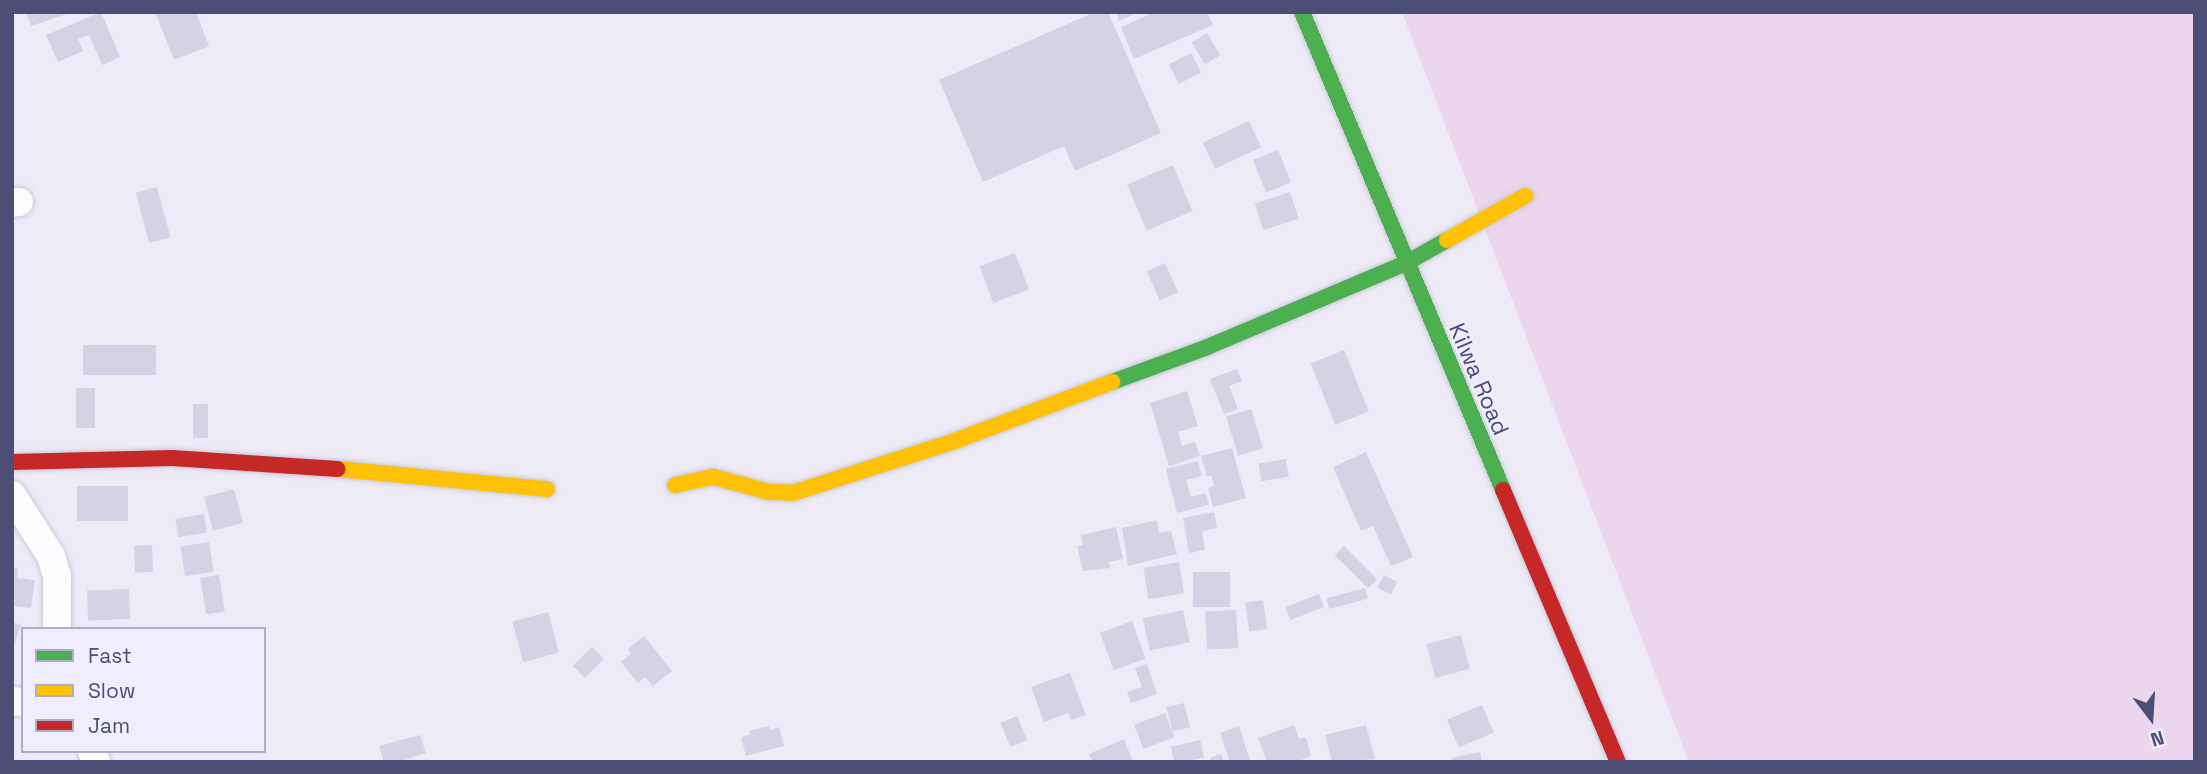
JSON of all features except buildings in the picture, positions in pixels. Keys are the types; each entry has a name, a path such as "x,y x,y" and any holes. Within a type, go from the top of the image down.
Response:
{"main road":[{"name":"Kilwa Road","path":"1302,12 1618,762"},
{"path":"675,485 714,477 785,494 955,441 1192,353 1406,264 1525,196"},
{"path":"12,462 160,458 247,461 547,489"}],"street":[{"path":"12,495 51,556 57,576 58,627"}],"shaded area":[{"path":"1402,12 2195,12 2195,762 1689,762"}],"traffic: fast":[{"path":"1302,12 1503,490"},
{"path":"1112,382 1205,348 1406,263 1447,240"}],"traffic: slow":[{"path":"1447,240 1525,196"},
{"path":"675,485 714,477 769,492 793,493 955,441 1112,382"},
{"path":"338,469 547,489"}],"traffic: jam":[{"path":"12,462 172,458 338,469"},
{"path":"1503,490 1618,762"}]}
